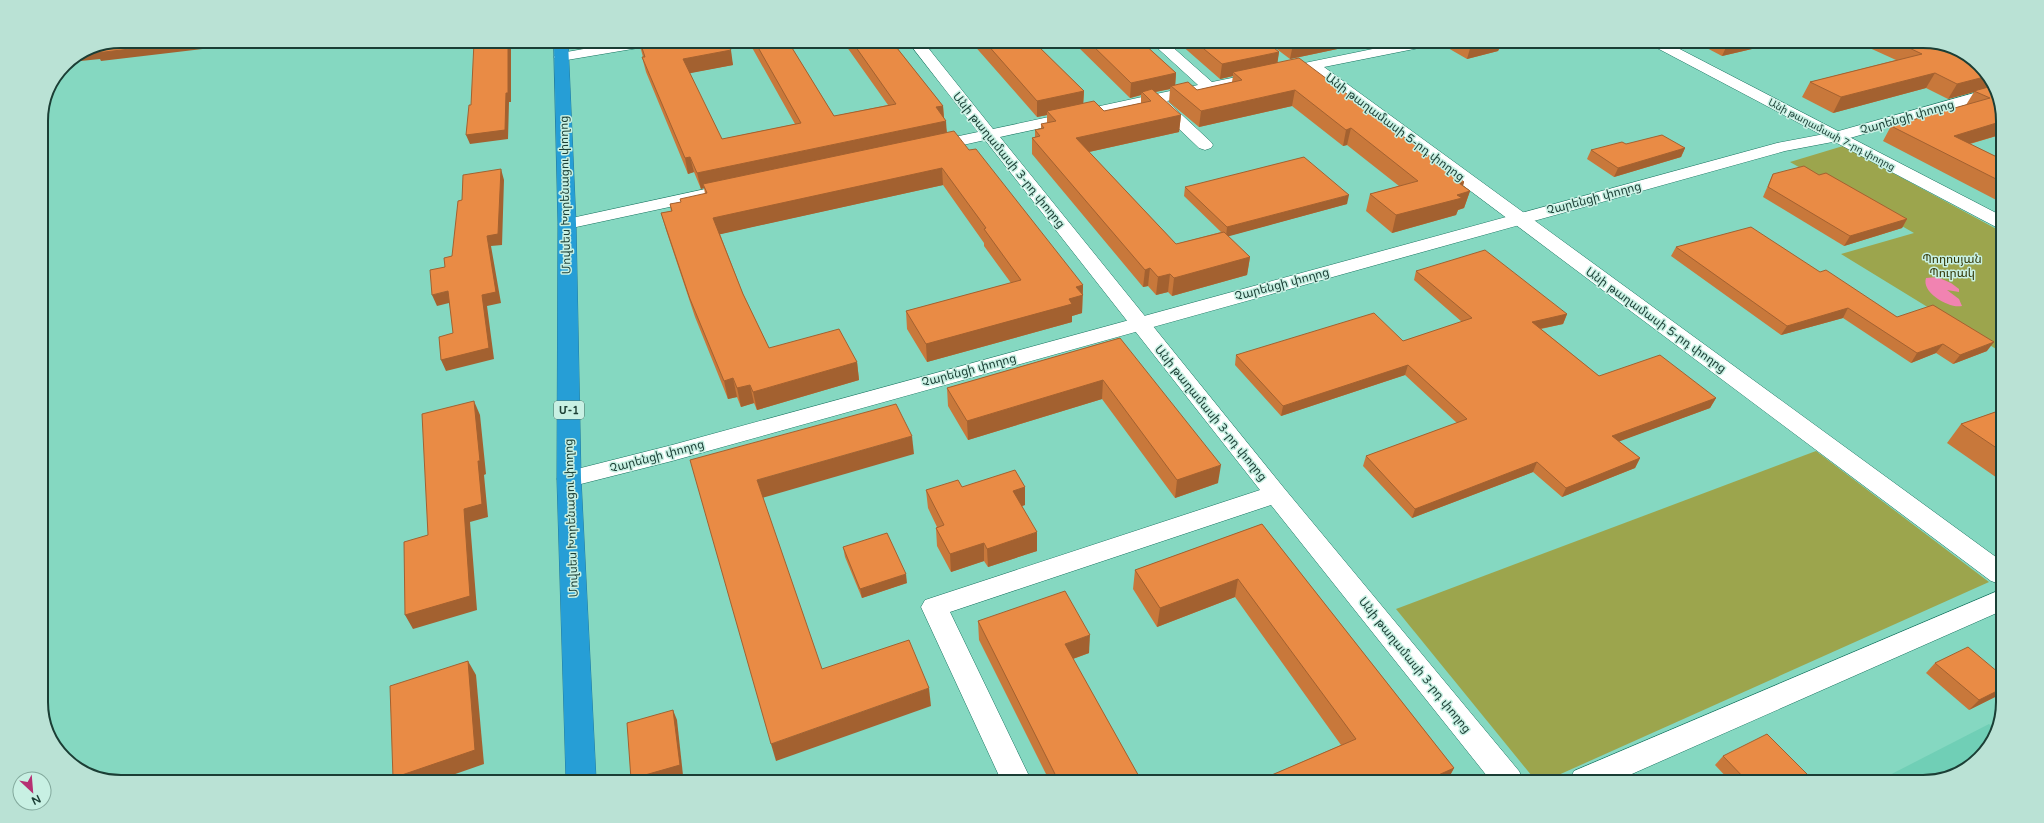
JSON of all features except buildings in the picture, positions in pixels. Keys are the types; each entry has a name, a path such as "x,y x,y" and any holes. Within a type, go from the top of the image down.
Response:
{"highway":[{"name":"Մովսես Խորենացու փողոց","path":"561,50 567,224 569,479 580,775"}],"street":[{"path":"561,50 583,48"},
{"name":"Անի թաղամասի 3-րդ փողոց","path":"919,48 1276,494 1504,775"},
{"path":"1165,48 1210,87"},
{"path":"918,150 1292,69 1399,48"},
{"name":"Անի թաղամասի 7-րդ փողոց","path":"1668,48 1996,220"},
{"path":"1276,56 1292,69"},
{"name":"Անի թաղամասի 5-րդ փողոց","path":"1312,65 1996,571"},
{"name":"Չարենցի փողոց","path":"569,479 680,451 1783,146 1837,137 1990,93"},
{"path":"1155,99 1205,145"},
{"path":"567,224 726,190"},
{"path":"1014,775 934,607 1276,494"},
{"path":"1598,775 1996,602"}],"shaded area":[{"path":"1937,277 1951,283 1959,289 1959,292 1947,290 1959,299 1962,306 1951,305 1938,299 1932,294 1926,284 1926,278"},
{"path":"1989,724 1992,726 1981,747 1964,763 1955,768 1942,773 1933,774 1890,775"}],"green space":[{"name":"Պողոսյան Պուրակ","path":"1843,146 1996,229 1996,349 1841,254 1914,233 1790,162"},
{"path":"1816,451 1989,582 1558,775 1531,775 1396,609"}]}
